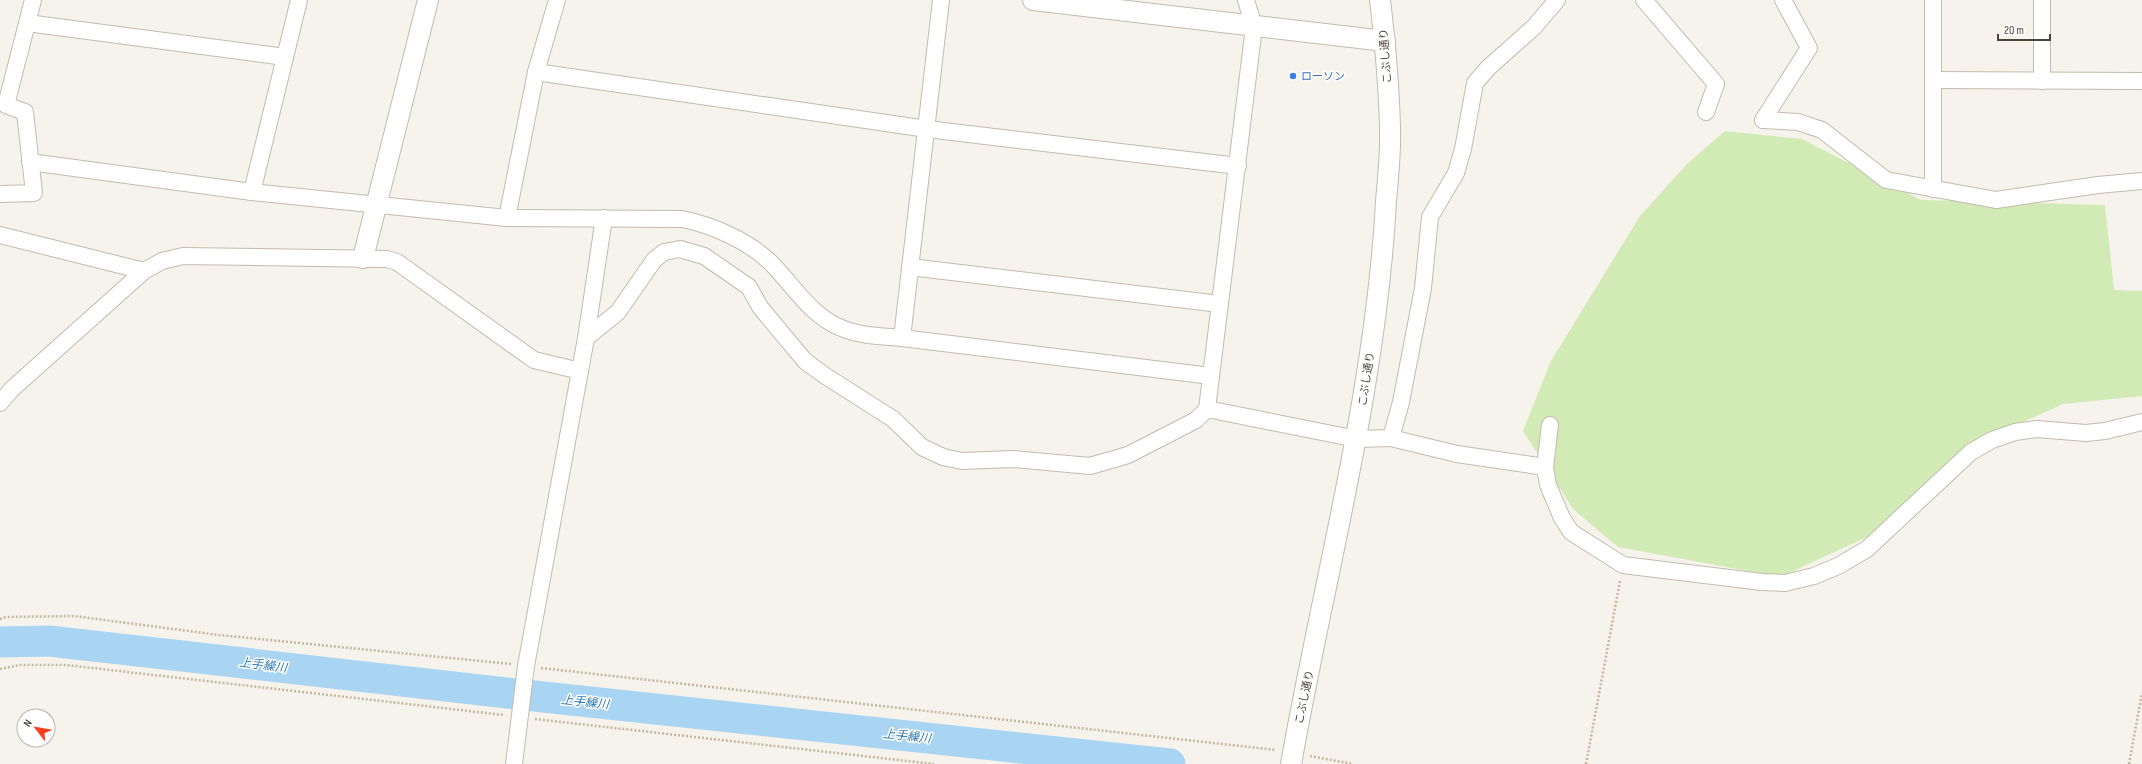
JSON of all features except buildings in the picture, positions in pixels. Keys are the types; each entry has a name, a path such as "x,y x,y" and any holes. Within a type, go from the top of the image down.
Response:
{"street":[{"path":"0,194 34,193 25,112 6,106 33,0"},
{"path":"252,192 299,0"},
{"path":"363,258 428,0"},
{"path":"507,218 536,72 557,0"},
{"path":"902,338 941,0"},
{"path":"1033,0 1254,27 1385,41"},
{"path":"586,338 618,312 654,260 664,252 680,249 704,256 749,287 760,307 805,361 824,375 893,419 922,446 943,457 962,461 1013,459 1090,466 1128,455 1196,420 1207,409 1254,27 1246,0"},
{"name":"こぶし通り","path":"1292,758 1357,439 1370,359 1384,248 1390,129 1385,41 1380,0"},
{"path":"1644,0 1716,84 1706,112"},
{"path":"1783,0 1809,48 1764,120 1798,122 1822,130 1886,180 1996,200 2098,185 2142,181"},
{"path":"1933,0 1933,189"},
{"path":"2042,0 2042,81"},
{"path":"1391,438 1401,402 1423,288 1430,217 1456,173 1463,148 1475,83 1488,68 1534,27 1550,3"},
{"path":"27,23 285,57"},
{"path":"536,72 927,129 1238,166"},
{"path":"1933,80 2142,81"},
{"path":"30,162 252,192 507,218 682,219 703,223 743,242 772,264 806,303 839,328 864,335 902,338 1211,376"},
{"path":"514,764 526,666 586,338 604,218"},
{"path":"0,235 144,270"},
{"path":"0,403 12,389 144,270 162,261 183,256 363,258 386,259 397,262 534,360 580,372"},
{"path":"910,267 1220,304"},
{"path":"1207,409 1357,439 1391,438 1457,454 1545,467"},
{"path":"1550,425 1545,467 1548,485 1562,518 1571,532 1623,565 1762,582 1785,582 1814,576 1838,566 1867,549 1970,452 1992,440 2016,432 2037,428 2086,434 2142,422"}],"path":[{"path":"1586,764 1623,565"},
{"path":"0,619 6,617 74,616 219,635 526,666 1352,764"},
{"path":"0,669 20,665 66,665 934,764"},
{"path":"2129,764 2142,692"}],"green space":[{"path":"1725,131 1802,139 1921,200 2105,205 2114,290 2142,291 2142,396 2063,404 1963,449 1867,537 1780,577 1618,547 1573,509 1523,431 1551,361 1640,216 1687,164"}],"waterway":[{"name":"上手繰川","path":"0,642 49,641 534,696 1170,764"}],"place":[{"name":"ローソン","path":"1293,76"}]}
